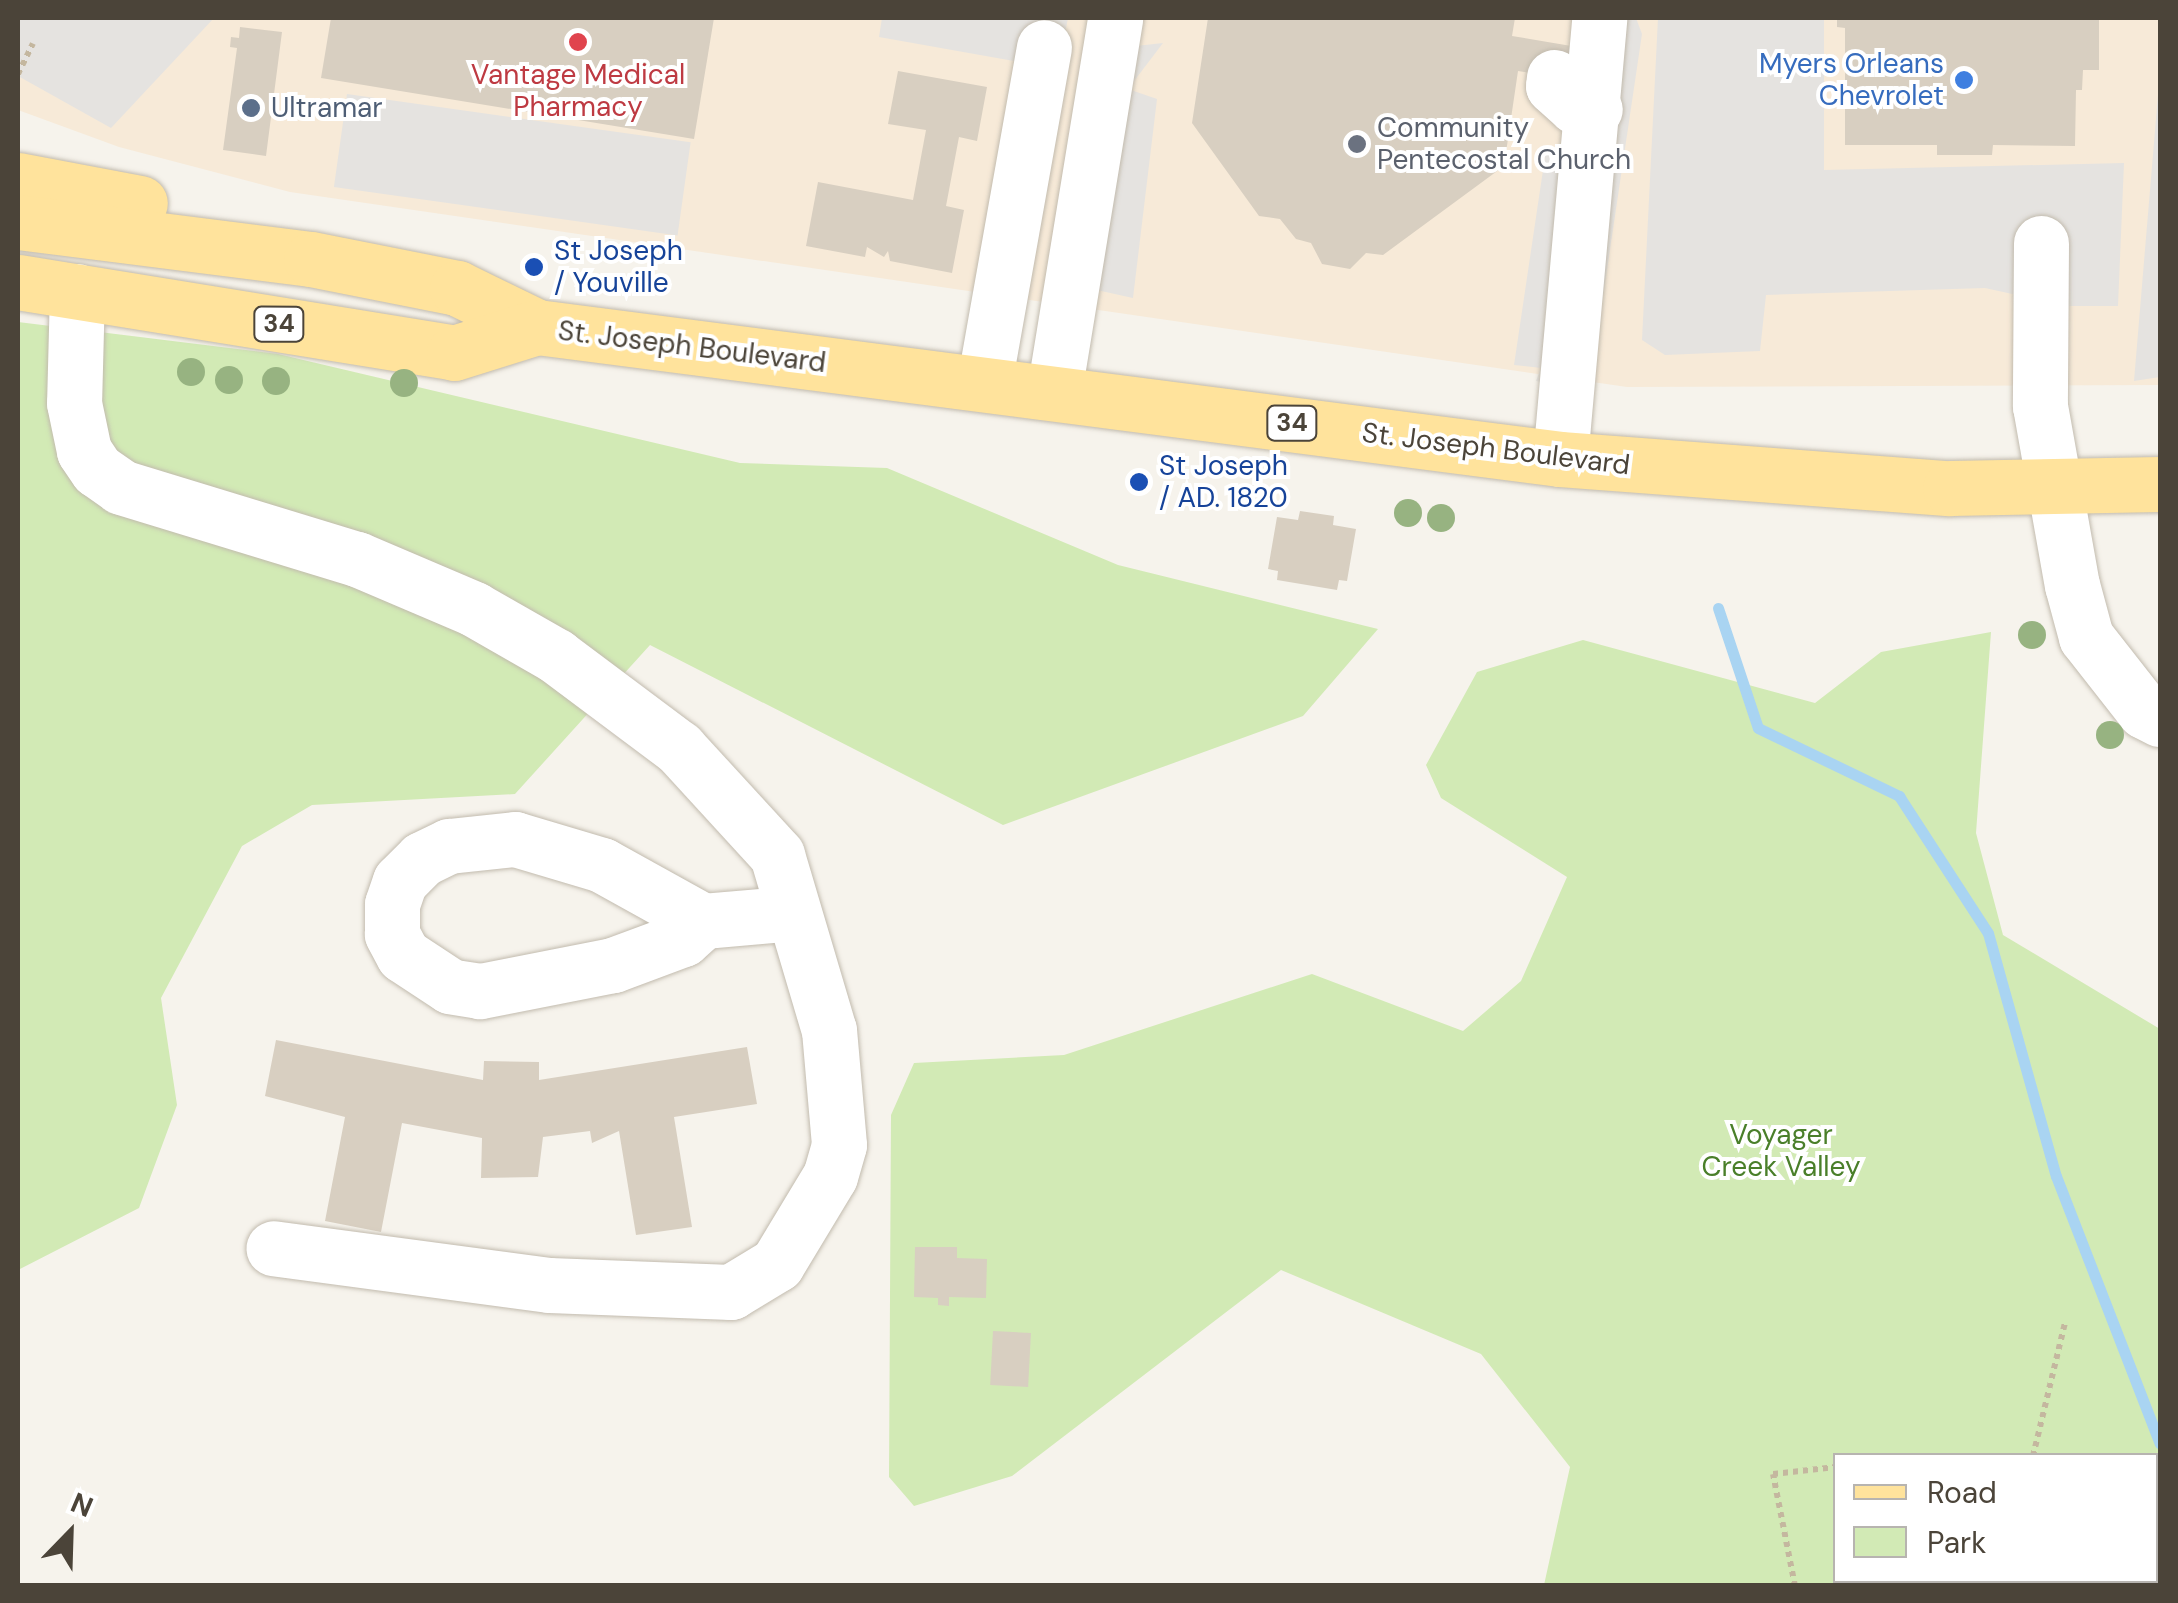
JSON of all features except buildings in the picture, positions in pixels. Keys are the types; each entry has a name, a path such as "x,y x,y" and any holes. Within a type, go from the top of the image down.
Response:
{"main road":[{"path":"18,180 246,222 311,259"},
{"name":"St. Joseph Boulevard","path":"18,222 311,259 457,288 537,327 1560,459 1731,475 2051,489 2160,484"},
{"name":"St. Joseph Boulevard","path":"18,282 454,352 537,327"}],"street":[{"path":"1054,392 1123,29"},
{"path":"984,384 1044,48"},
{"path":"1560,459 1574,53"},
{"path":"2042,243 2040,406 2051,489 2086,637 2144,711 2160,720"},
{"path":"78,291 74,403 84,451 97,470 121,486 357,559 474,609 556,656 680,748 778,855 829,1030 840,1144 814,1207 777,1264 730,1292 549,1285 274,1248"},
{"path":"703,920 683,939 613,965 480,990 450,986 402,955 392,934 392,904 400,881 422,858 450,846 515,839 618,872 703,920 794,913"}],"path":[{"path":"18,74 33,42"},
{"path":"2035,1453 2065,1323"},
{"path":"1794,1586 1773,1474 1833,1466"}],"shaded area":[{"path":"18,18 2160,18 2160,385 1627,387 290,192 119,147 18,110"},
{"path":"18,18 214,18 111,128 18,76"},
{"path":"882,18 1068,18 1058,69 879,37"},
{"path":"1555,18 1636,18 1642,34 1589,391 1536,381 1541,368 1514,365 1546,150 1580,158 1608,25"},
{"path":"1658,18 1824,18 1824,170 2124,163 2118,306 2067,306 1985,288 1766,295 1760,351 1665,355 1642,340"},
{"path":"1163,43 1128,89 1157,99 1133,298 1052,280 1136,46"},
{"path":"2160,71 2160,377 2134,381"},
{"path":"347,94 691,142 678,235 334,187"}],"green space":[{"path":"18,322 278,354 740,463 887,468 1118,565 1378,629 1303,716 1003,825 650,645 515,794 312,805 242,846 161,998 177,1105 139,1208 18,1270"},
{"name":"Voyager Creek Valley","path":"1991,632 1976,833 2003,935 2160,1029 2160,1585 1544,1585 1570,1467 1481,1354 1281,1270 1012,1476 914,1506 889,1477 891,1115 914,1063 1064,1055 1312,974 1463,1031 1521,981 1567,877 1441,798 1426,765 1477,672 1583,640 1815,703 1881,652"}],"waterway":[{"path":"1718,608 1758,728 1899,796 1988,933 2056,1176 2160,1444"}],"place":[{"name":"Vantage Medical Pharmacy","path":"578,42"},
{"name":"Myers Orleans Chevrolet","path":"1964,80"},
{"name":"Ultramar","path":"251,108"},
{"name":"Community Pentecostal Church","path":"1357,144"},
{"name":"St Joseph / Youville","path":"534,267"},
{"name":"St Joseph / AD. 1820","path":"1139,482"}]}
